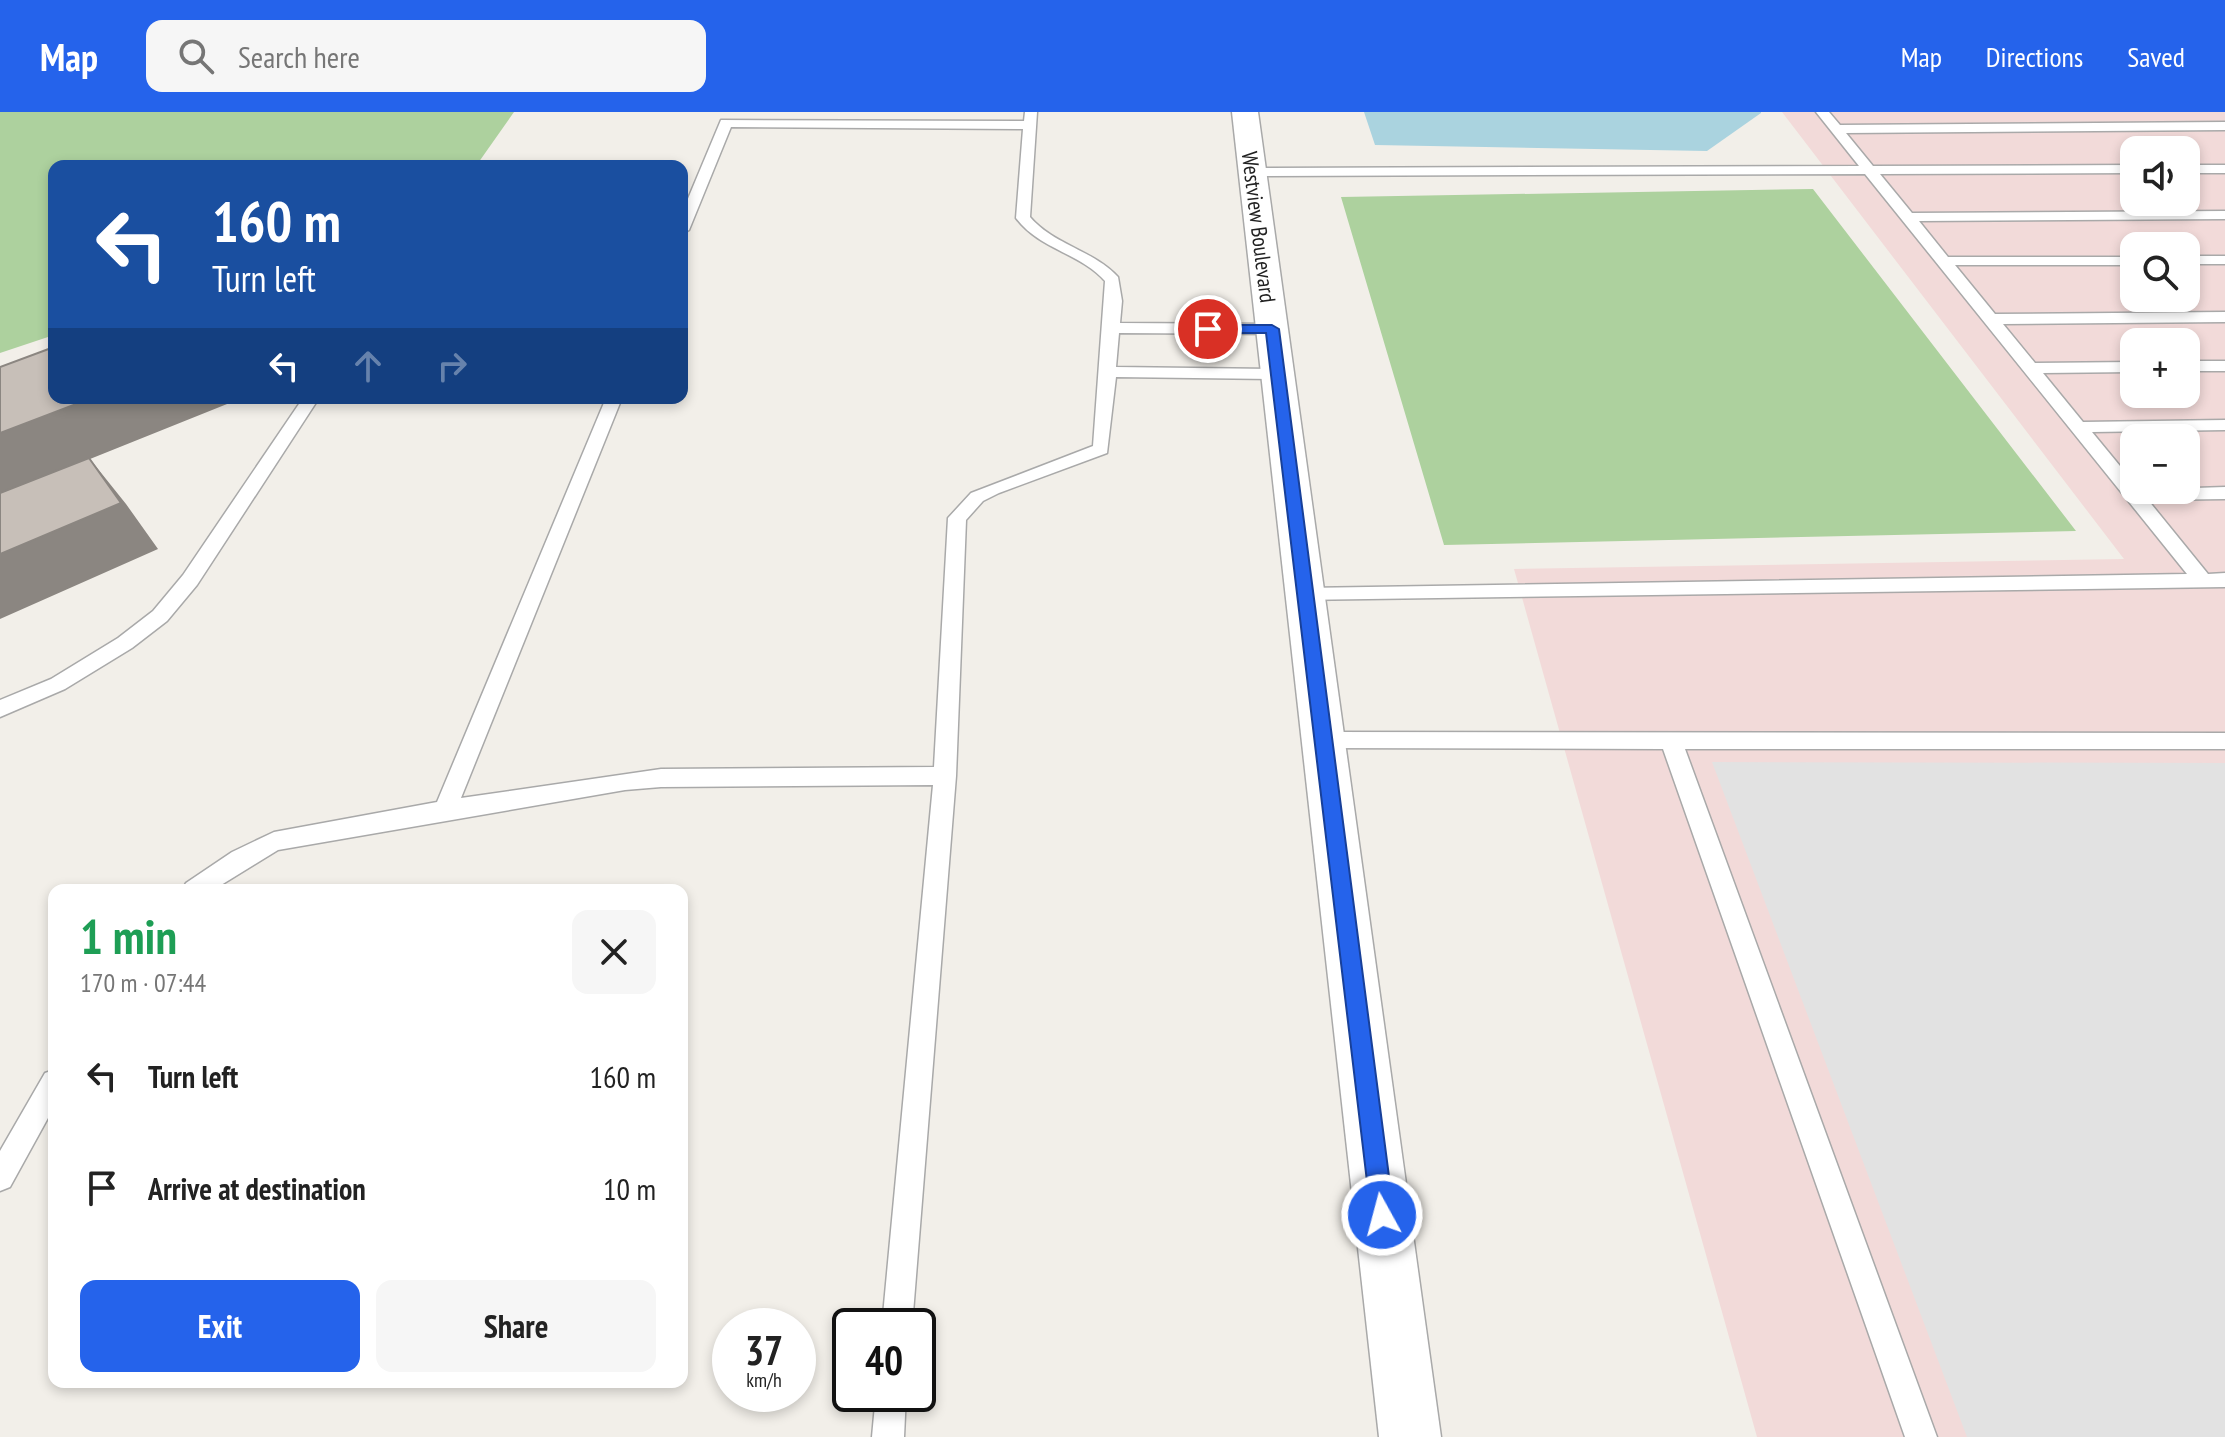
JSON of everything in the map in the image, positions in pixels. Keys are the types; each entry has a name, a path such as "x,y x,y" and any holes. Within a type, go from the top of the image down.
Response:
{"street":[{"name":"Westview Boulevard","path":"1245,112 1410,1437"}],"lane":[{"path":"1822,112 2120,478"},
{"path":"688,215 726,123 1031,119 1023,218 1035,232 1086,256 1106,270 1115,289 1101,449 993,489 977,497 957,518 945,776 899,1308"},
{"path":"1837,129 2225,126"},
{"path":"1252,172 2120,169"},
{"path":"2200,169 2225,169"},
{"path":"1907,217 2225,215"},
{"path":"2200,260 2225,260"},
{"path":"1944,261 2120,261"},
{"path":"1991,319 2225,317"},
{"path":"1112,328 1272,329"},
{"path":"2200,366 2225,366"},
{"path":"2030,368 2120,367"},
{"path":"1109,372 1277,374"},
{"path":"0,709 58,684 125,643 160,616 190,580 307,404"},
{"path":"445,810 612,404"},
{"path":"2081,427 2225,425"},
{"path":"2200,493 2225,493"},
{"path":"2140,504 2203,580"},
{"path":"1305,595 2225,580"},
{"path":"1323,740 2225,741"},
{"path":"1671,740 1921,1437"},
{"path":"203,884 274,841 316,831 625,781 661,778 945,776"},
{"path":"0,1177 48,1093"},
{"path":"888,1437 890,1412"}],"shaded area":[{"path":"1782,112 2225,112 2225,1437 1757,1437 1514,569 2124,559"},
{"path":"1712,762 2225,763 2225,1437 1967,1437"}],"green space":[{"path":"0,112 514,112 480,160 48,160 48,337 0,353"},
{"path":"1813,189 2076,531 1444,545 1341,197"}],"water":[{"path":"1364,112 1761,113 1707,151 1375,145"}],"building":[{"path":"48,349 48,404 76,404 0,433 0,367"},
{"path":"89,458 121,503 0,554 0,493"}],"route":[{"path":"1208,329 1272,329 1382,1215"}]}
